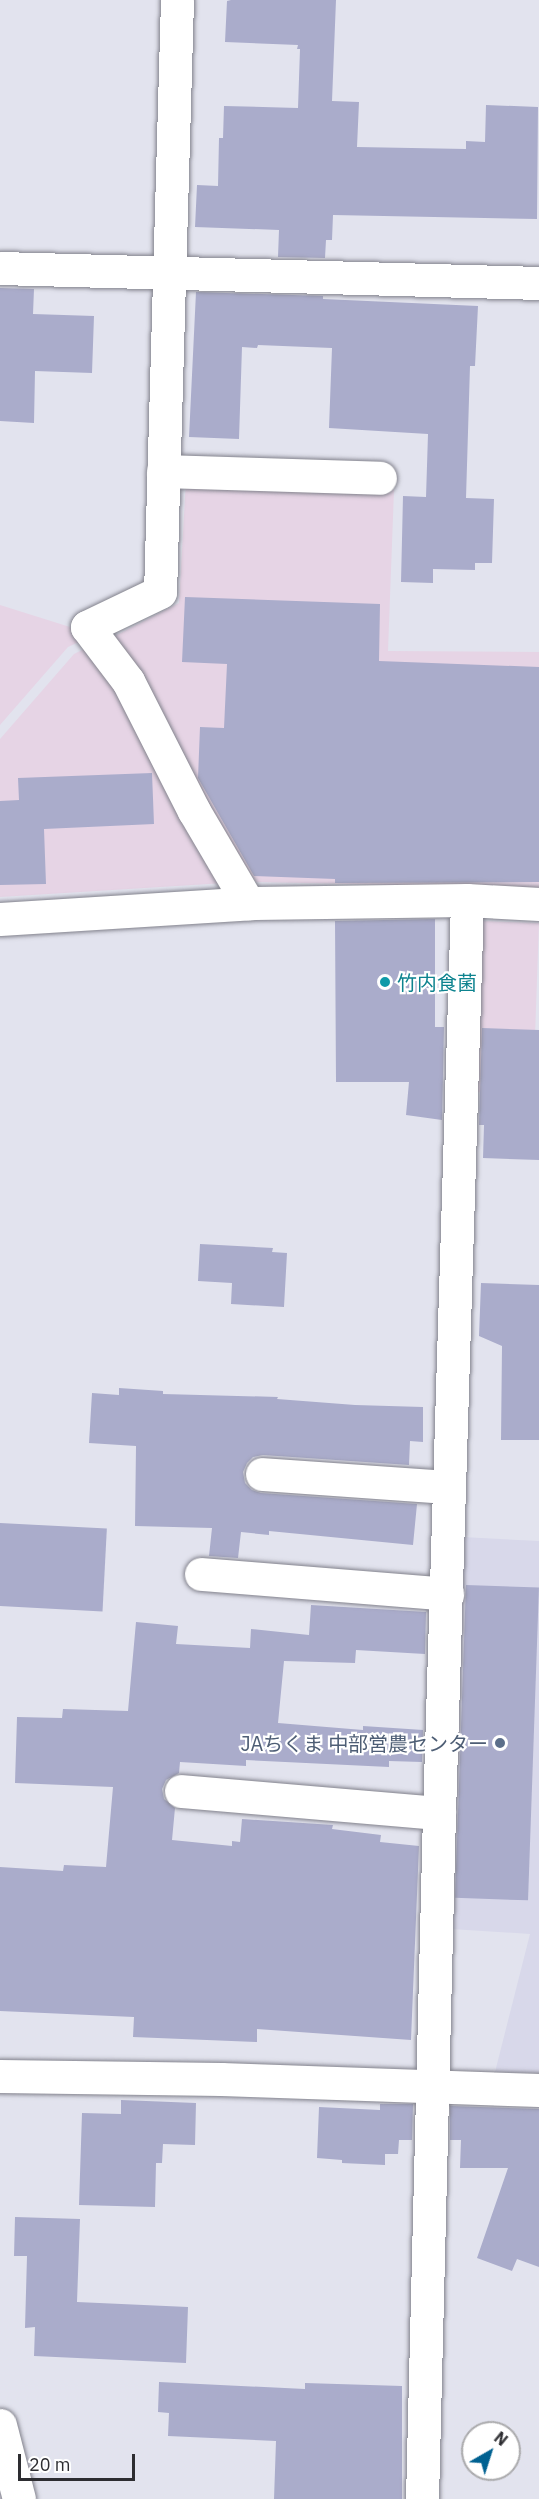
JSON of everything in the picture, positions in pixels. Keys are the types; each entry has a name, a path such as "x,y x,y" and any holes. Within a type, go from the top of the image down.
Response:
{"street":[{"path":"177,0 160,591 87,627 128,681 194,811 248,903"},
{"path":"0,268 539,283"},
{"path":"163,471 380,478"},
{"path":"422,2499 439,1813 467,900"},
{"path":"0,919 248,903 467,900 539,904"},
{"path":"262,1474 449,1488"},
{"path":"201,1574 447,1594"},
{"path":"182,1791 439,1813"},
{"path":"0,2076 221,2079 539,2090"},
{"path":"0,2425 19,2499"}],"shaded area":[{"path":"186,480 394,490 388,651 539,652 539,888 256,882 204,806 111,638 179,603"},
{"path":"0,605 70,627 81,641 68,647 0,725"},
{"path":"86,648 122,693 225,883 0,897 0,739 74,654"},
{"path":"481,921 539,923 533,1094 475,1092"},
{"name":"JAちくま 中部営農センター","path":"462,1537 539,1541 539,2073 495,2072 530,1934 451,1929"}],"building":[{"path":"336,0 332,101 359,102 357,147 466,149 466,141 485,142 486,105 538,107 537,219 333,215 332,240 326,240 325,258 278,257 279,230 195,227 197,185 218,186 219,138 223,138 224,106 298,108 300,49 297,49 298,45 225,42 227,1"},
{"path":"0,288 34,289 33,314 94,316 92,373 35,371 34,423 0,421"},
{"path":"196,292 323,296 323,299 478,306 475,366 470,366 466,498 494,499 492,563 475,563 475,570 433,569 433,583 401,582 403,496 426,497 428,434 329,428 332,348 258,345 257,348 242,347 239,439 189,437"},
{"path":"185,597 380,604 379,661 539,667 539,882 335,883 335,879 254,876 198,778 200,727 224,728 227,664 182,662"},
{"path":"152,773 154,824 44,829 46,884 0,885 0,801 19,800 18,778"},
{"name":"竹内食菌","path":"435,919 435,1027 444,1027 442,1120 406,1115 409,1082 336,1082 335,921"},
{"path":"482,1028 539,1030 539,1160 483,1158 484,1125 479,1125"},
{"path":"200,1244 273,1248 272,1252 287,1253 284,1307 231,1304 232,1283 198,1281"},
{"path":"481,1283 539,1285 539,1440 501,1440 502,1346 479,1336"},
{"path":"119,1388 163,1391 163,1394 278,1397 277,1399 355,1405 423,1407 423,1442 410,1441 409,1465 263,1455 253,1457 243,1472 245,1483 252,1490 261,1493 417,1504 413,1545 269,1531 269,1535 241,1532 238,1558 209,1556 212,1528 135,1526 136,1446 89,1443 92,1393 119,1395"},
{"path":"0,1523 107,1529 103,1611 0,1606"},
{"name":"JAちくま 中部営農センター","path":"466,1585 539,1588 528,1900 455,1898"},
{"path":"311,1605 426,1612 425,1654 356,1650 355,1663 284,1661 278,1723 363,1730 363,1726 423,1730 422,1762 389,1761 389,1767 246,1760 246,1766 180,1762 179,1773 166,1780 162,1789 164,1799 175,1808 172,1840 232,1846 232,1841 240,1842 242,1819 333,1825 332,1829 381,1835 380,1842 419,1846 411,2040 257,2029 257,2042 133,2037 134,2017 0,2011 0,1867 63,1871 64,1865 106,1867 113,1787 15,1783 17,1717 62,1718 63,1709 128,1711 136,1622 178,1626 176,1644 250,1648 251,1629 309,1635"},
{"path":"121,2100 196,2103 195,2145 163,2144 162,2163 156,2163 155,2207 79,2205 82,2113 121,2114"},
{"path":"380,2104 413,2104 412,2140 399,2140 398,2154 385,2154 385,2165 342,2163 342,2160 317,2158 319,2107 380,2110"},
{"path":"450,2106 539,2109 539,2267 517,2259 512,2271 477,2258 508,2168 460,2168 461,2140 450,2140"},
{"path":"15,2217 80,2219 77,2302 188,2307 186,2363 34,2356 35,2327 25,2328 27,2256 14,2256"},
{"path":"159,2382 305,2389 305,2383 402,2386 402,2499 274,2499 276,2441 168,2436 169,2413 158,2412"}],"place":[{"name":"竹内食菌","path":"385,982"},
{"name":"JAちくま 中部営農センター","path":"500,1743"}]}
